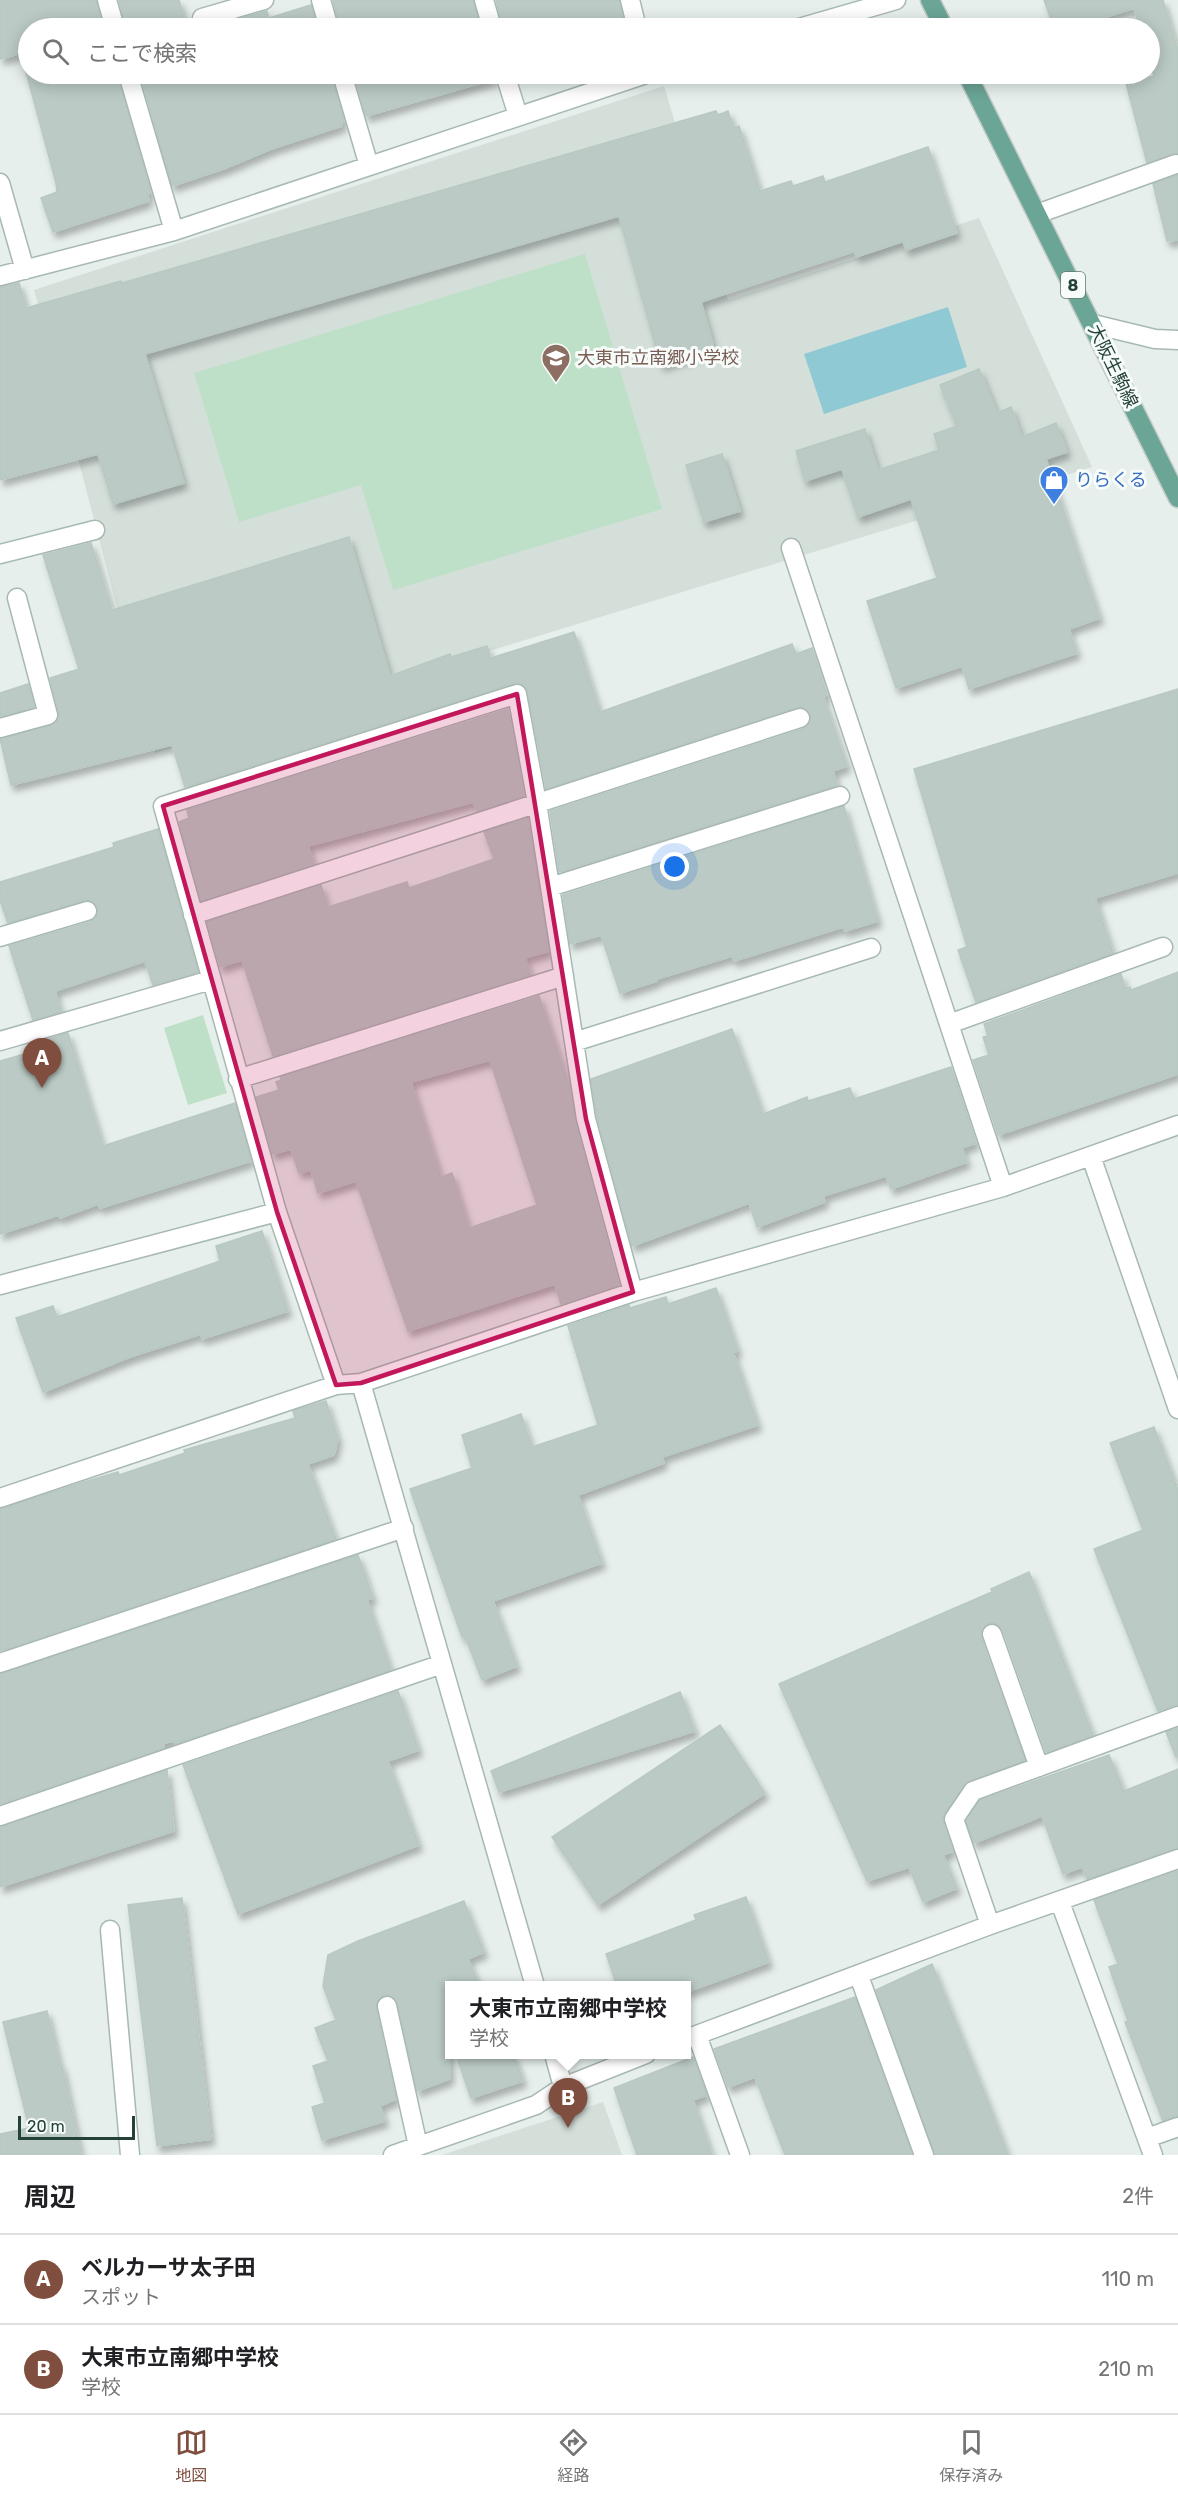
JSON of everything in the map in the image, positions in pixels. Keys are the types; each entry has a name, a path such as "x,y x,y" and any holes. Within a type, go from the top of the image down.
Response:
{"main road":[{"path":"930,0 939,18"},
{"name":"大阪生駒線","path":"972,84 1178,498"}],"street":[{"path":"107,0 113,18"},
{"path":"202,18 264,0"},
{"path":"321,0 326,18"},
{"path":"484,0 489,18"},
{"path":"630,0 634,18"},
{"path":"834,18 896,0"},
{"path":"131,84 174,231"},
{"path":"345,84 369,166"},
{"path":"508,84 518,116"},
{"path":"0,276 174,231 616,84"},
{"path":"1037,214 1176,164"},
{"path":"0,183 25,270"},
{"path":"1093,324 1155,339 1178,340"},
{"path":"0,555 95,530"},
{"path":"791,548 1003,1187"},
{"path":"0,728 48,715 17,598"},
{"path":"336,1385 277,1212 163,806 517,694 537,803 586,1119 633,1292"},
{"path":"193,915 800,718"},
{"path":"550,887 840,796"},
{"path":"0,937 87,911"},
{"path":"949,1024 1163,947"},
{"path":"574,1042 871,948"},
{"path":"238,1079 564,976"},
{"path":"1,1037 211,980"},
{"path":"0,1498 336,1385 361,1383 633,1292 1003,1187 1178,1125"},
{"path":"1091,1156 1178,1409"},
{"path":"0,1285 277,1212"},
{"path":"361,1383 534,1981"},
{"path":"0,1663 404,1528"},
{"path":"992,1634 1039,1767"},
{"path":"2,1809 442,1664"},
{"path":"990,1925 954,1819 973,1791 1178,1716"},
{"path":"740,2155 692,2037 990,1925 1178,1859"},
{"path":"1060,1902 1153,2155"},
{"path":"110,1930 130,2155"},
{"path":"859,1976 924,2155"},
{"path":"387,2006 418,2146"},
{"path":"555,2059 563,2087"},
{"path":"393,2155 536,2105 563,2087 636,2059"},
{"path":"1147,2138 1178,2127"}],"highlighted area":[{"path":"517,694 586,1119 633,1292 361,1383 336,1385 277,1212 163,806"}],"shaded area":[{"name":"大東市立南郷小学校","path":"664,86 728,300 979,218 1092,467 155,753 34,290"},
{"path":"603,2102 622,2155 442,2155"}],"green space":[{"path":"585,254 662,509 393,590 361,485 239,522 194,373"},
{"path":"203,1015 227,1093 188,1105 164,1028"}],"water":[{"path":"948,307 967,367 824,414 804,354"}],"building":[{"path":"0,0 96,0 100,18 18,18 18,54 0,59"},
{"path":"119,0 179,0 184,18 124,18"},
{"path":"333,0 473,0 478,18 338,18"},
{"path":"496,0 619,0 624,18 500,18"},
{"path":"1044,0 1163,0 1178,50 1178,153 1147,163 1126,84 1160,84 1160,18 1137,18 1134,8 1103,18 1050,18"},
{"path":"311,5 314,18 269,18"},
{"path":"267,11 269,18 242,18"},
{"path":"29,84 120,84 151,193 147,194 149,201 53,232 41,198 57,192"},
{"path":"143,84 334,84 344,122 341,123 342,126 271,149 226,168 172,186"},
{"path":"357,84 478,84 366,116"},
{"path":"716,111 718,115 728,111 734,128 739,126 760,191 791,181 793,186 823,176 825,182 928,147 957,233 906,250 903,241 856,257 855,251 701,302 714,349 661,365 619,216 145,354 184,483 113,504 98,454 0,480 0,287 19,283 26,308 121,281 122,283"},
{"path":"1178,175 1178,240 1167,241 1153,184"},
{"path":"979,369 997,413 1011,407 1022,437 1056,423 1067,452 1046,459 1100,618 1069,629 1077,653 969,689 962,666 896,688 867,601 937,578 911,499 858,517 842,469 805,481 796,451 865,429 878,470 939,450 934,434 957,426 940,385"},
{"path":"722,454 740,511 704,522 686,465"},
{"path":"349,537 390,676 450,654 451,657 487,646 491,658 574,632 600,712 792,644 796,654 812,648 827,695 823,696 847,766 833,771 837,785 559,872 550,811 803,729 811,721 810,714 803,707 797,707 546,789 528,692 525,686 514,683 185,787 172,745 11,785 0,739 56,723 59,713 50,678 79,669 43,555 91,543 112,610"},
{"path":"28,684 34,707 0,716 0,693"},
{"path":"1178,689 1178,873 1095,898 1113,953 976,1002 958,950 967,947 914,769"},
{"path":"508,709 524,796 477,811 473,802 308,846 314,864 201,901 179,822 189,818 187,810"},
{"path":"844,806 878,921 845,931 843,927 734,961 732,956 620,993 601,935 570,944 563,895"},
{"path":"528,818 549,951 525,958 531,975 273,1056 242,960 220,967 207,922 321,885 328,907 407,882 409,888 494,859 484,832"},
{"path":"158,829 198,972 153,985 145,961 55,991 61,1012 33,1020 9,946 90,922 96,918 98,908 94,902 84,900 8,923 0,900 0,882 114,847 113,843"},
{"path":"1178,972 1178,1074 998,1135 973,1060 989,1055 983,1037 988,1036 984,1024 1121,974 1125,988 1130,987 1131,990"},
{"path":"539,996 569,1084 575,1122 619,1285 561,1304 555,1284 408,1331 356,1181 318,1193 311,1170 299,1173 291,1149 272,1154 256,1097 279,1090 276,1082 281,1080 280,1077","holes":["490,1060 537,1205 469,1228 452,1173 441,1177 411,1082"]},
{"path":"732,1029 763,1114 807,1097 808,1101 850,1088 854,1099 951,1067 976,1143 962,1148 967,1162 891,1189 886,1176 823,1196 825,1202 757,1227 749,1203 632,1246 597,1117 591,1079"},
{"path":"68,1033 103,1146 235,1103 251,1161 100,1208 98,1204 60,1218 59,1215 0,1234 0,1061 42,1049 40,1041"},
{"path":"262,1231 288,1311 202,1339 201,1334 130,1357 43,1392 16,1318 53,1306 57,1317 220,1261 216,1246"},
{"path":"716,1288 738,1351 733,1352 758,1425 662,1457 664,1463 578,1495 602,1563 493,1601 517,1666 482,1680 465,1636 462,1637 410,1489 472,1468 462,1435 521,1414 532,1447 598,1425 568,1326 629,1305 630,1308 666,1297 668,1304"},
{"path":"326,1401 338,1438 334,1455 308,1464 336,1539 0,1651 0,1509 118,1472 119,1475 185,1453 184,1450 295,1418 293,1411"},
{"path":"1154,1427 1178,1490 1178,1705 1158,1711 1094,1549 1143,1530 1110,1443"},
{"path":"358,1555 373,1598 367,1600 391,1670 175,1744 174,1741 164,1743 164,1748 0,1804 0,1674"},
{"path":"1029,1572 1093,1735 1046,1752 1003,1630 995,1623 988,1624 981,1631 981,1638 1025,1760 969,1781 944,1813 943,1823 953,1851 943,1855 957,1888 923,1902 909,1867 867,1881 779,1684 992,1592 991,1589"},
{"path":"398,1691 419,1750 388,1761 419,1845 238,1914 183,1765"},
{"path":"680,1692 695,1731 499,1792 491,1771"},
{"path":"720,1725 765,1793 598,1905 552,1837"},
{"path":"1178,1728 1178,1757 1176,1757 1166,1732"},
{"path":"1109,1755 1124,1791 1178,1769 1178,1848 1087,1879 1082,1867 1063,1874 1042,1816 974,1843 966,1821 980,1800"},
{"path":"167,1770 174,1831 0,1887 0,1827"},
{"path":"1178,1871 1178,2116 1163,2121 1125,2022 1128,2021 1109,1967 1118,1964 1094,1900"},
{"path":"746,1897 769,1962 691,1991 691,1981 615,1981 606,1954 696,1920 694,1915"},
{"path":"182,1898 211,2139 157,2146 128,1905"},
{"path":"464,1901 484,1952 468,1959 478,1981 445,1981 445,2059 450,2059 450,2079 417,2091 398,2004 391,1996 384,1995 377,2002 376,2008 396,2099 380,2106 385,2121 322,2140 312,2107 325,2103 313,2066 328,2061 315,2028 336,2020 323,1986 328,1955 358,1941"},
{"path":"932,1964 1008,2155 935,2155 876,1990"},
{"path":"855,1997 912,2155 785,2155 755,2077 728,2087 714,2049"},
{"path":"47,2011 60,2066 62,2065 81,2155 0,2155 0,2134 29,2128 3,2022"},
{"path":"693,2057 707,2095 693,2100 712,2155 637,2155 614,2088"},
{"path":"457,2059 515,2059 523,2081 471,2098"}],"place":[{"name":"大東市立南郷小学校","path":"556,384"},
{"name":"りらくる","path":"1054,506"},
{"name":"ベルカーサ太子田","path":"42,1088"},
{"name":"大東市立南郷中学校","path":"568,2128"}]}
